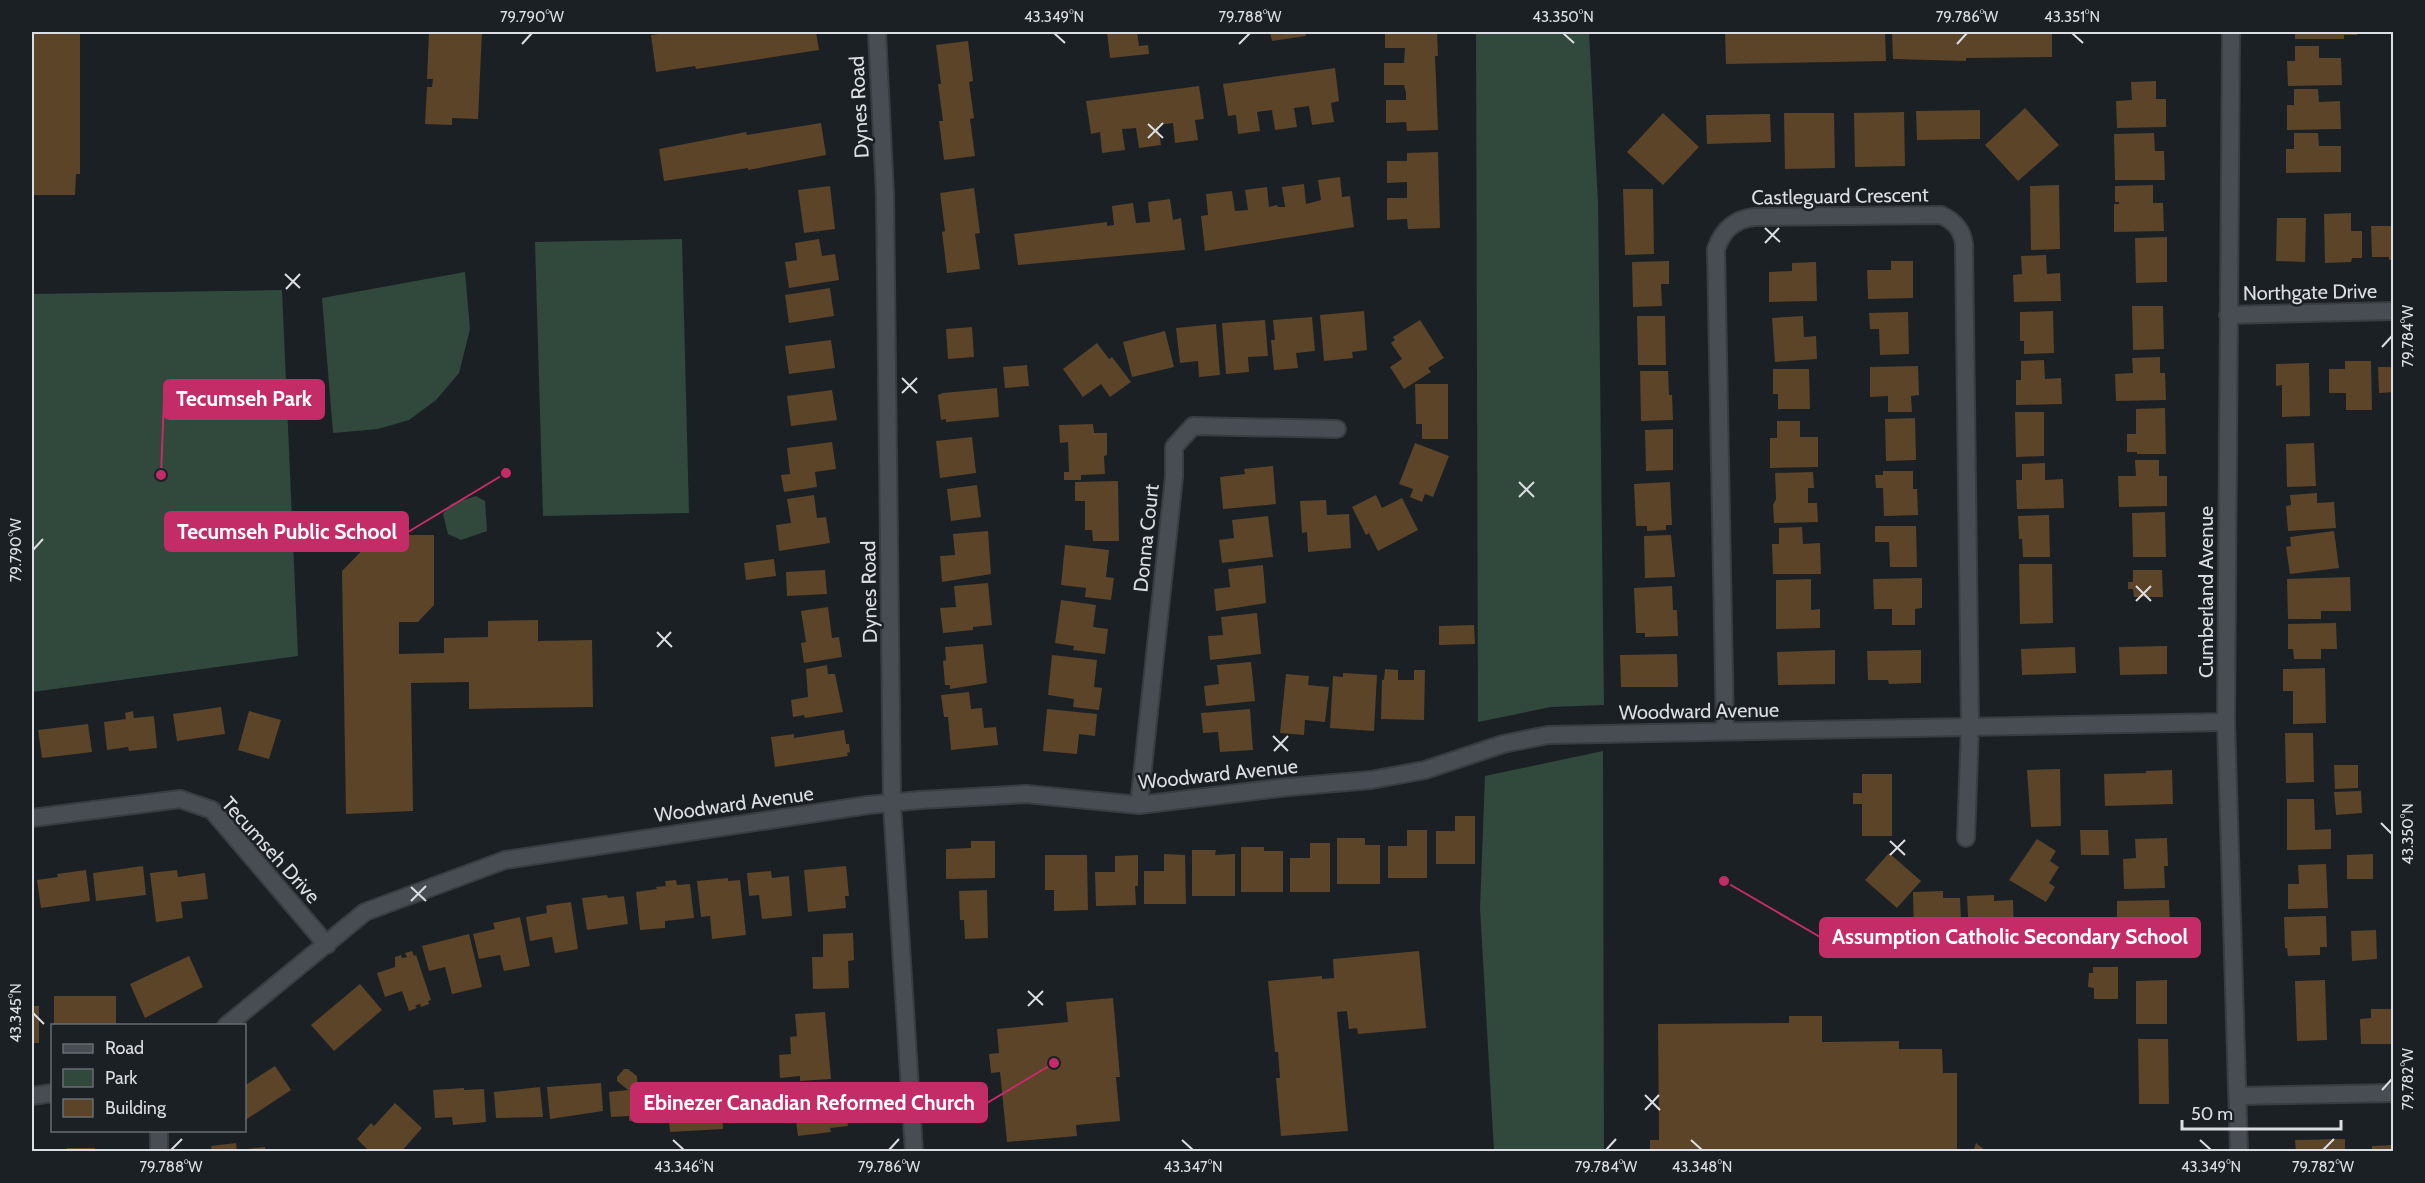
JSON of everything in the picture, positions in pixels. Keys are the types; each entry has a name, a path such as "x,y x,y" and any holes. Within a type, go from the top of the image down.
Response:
{"street":[{"name":"Dynes Road","path":"877,32 885,195 892,804 914,1152"},
{"name":"Cumberland Avenue","path":"2231,32 2226,722 2239,1152"},
{"name":"Castleguard Crescent","path":"1725,731 1716,249 1721,235 1743,218 1941,215 1951,220 1962,234 1970,726 1966,838"},
{"name":"Northgate Drive","path":"2228,315 2394,311"},
{"name":"Donna Court","path":"1138,805 1174,477 1174,447 1193,426 1337,429"},
{"name":"Woodward Avenue","path":"228,1024 365,912 505,860 651,837 868,805 1026,794 1138,805 1288,787 1371,780 1425,770 1503,744 1548,735 2226,722"},
{"name":"Tecumseh Drive","path":"32,818 180,799 212,810 327,945"},
{"path":"32,1096 51,1093"},
{"path":"2238,1096 2394,1093"},
{"path":"159,1132 159,1152"}],"green space":[{"path":"1476,32 1589,32 1598,203 1604,705 1551,707 1478,722"},
{"path":"682,239 689,513 543,516 535,242"},
{"path":"465,272 470,329 459,373 436,400 409,420 378,429 333,433 322,298"},
{"path":"282,290 298,656 32,692 32,294"},
{"path":"476,496 485,501 487,531 461,540 448,534 443,514 451,504"},
{"path":"1603,751 1604,1151 1494,1151 1480,908 1485,776"}],"building":[{"path":"32,32 80,32 80,174 76,174 75,195 32,195"},
{"path":"429,32 482,32 478,119 452,118 452,125 425,124 427,87 432,87 433,79 427,79"},
{"path":"678,32 816,32 819,50 696,69 695,66 656,72 651,35"},
{"path":"1107,32 1137,32 1139,46 1148,45 1149,54 1110,58"},
{"path":"1270,32 1305,32 1306,36 1272,41"},
{"path":"1385,32 1437,32 1438,56 1435,56 1438,130 1407,131 1406,122 1386,123 1386,100 1406,100 1406,93 1404,85 1384,85 1384,63 1404,63 1405,48 1385,48"},
{"path":"1725,32 1885,32 1886,61 1726,64"},
{"path":"1892,32 2052,32 2052,57 1966,58 1966,61 1893,59"},
{"path":"2295,32 2357,32 2357,35 2344,35 2344,39 2295,39"},
{"path":"968,41 973,81 969,82 974,118 970,119 975,156 944,160 939,121 943,121 938,84 941,84 936,45"},
{"path":"2295,46 2319,46 2319,58 2341,58 2342,85 2288,86 2287,61 2295,61"},
{"path":"1335,68 1339,101 1331,103 1334,122 1312,125 1309,106 1294,108 1297,127 1275,130 1272,110 1257,112 1260,131 1238,134 1236,115 1228,116 1223,84"},
{"path":"2156,81 2156,99 2166,99 2166,127 2117,128 2116,101 2132,100 2131,82"},
{"path":"1199,86 1204,119 1195,120 1198,140 1175,143 1173,123 1158,125 1161,145 1139,148 1136,128 1122,129 1125,150 1102,153 1100,132 1091,134 1086,101"},
{"path":"2294,89 2318,89 2319,102 2340,101 2341,129 2287,130 2287,105 2294,105"},
{"path":"2025,108 2059,145 2018,181 1985,145"},
{"path":"1980,110 1980,139 1917,140 1916,111"},
{"path":"1904,112 1905,166 1855,167 1854,113"},
{"path":"1663,113 1699,147 1663,185 1627,152"},
{"path":"1784,113 1834,113 1835,168 1785,169"},
{"path":"1770,114 1771,142 1707,144 1706,115"},
{"path":"821,123 826,155 748,170 748,168 664,181 659,149 746,132 747,135"},
{"path":"2154,133 2155,151 2164,151 2165,180 2115,180 2114,134"},
{"path":"2294,133 2318,133 2319,146 2341,146 2341,172 2286,173 2286,149 2294,149"},
{"path":"1438,152 1440,228 1408,229 1407,219 1387,220 1387,198 1407,198 1407,182 1387,183 1387,161 1407,161 1407,153"},
{"path":"1340,177 1342,197 1350,196 1354,227 1205,251 1201,216 1208,215 1206,194 1232,191 1235,211 1248,210 1245,190 1267,187 1269,207 1277,205 1285,207 1282,187 1304,184 1306,204 1321,200 1318,180"},
{"path":"2059,185 2060,249 2031,250 2030,186"},
{"path":"2153,185 2153,203 2163,203 2164,231 2114,232 2114,204 2119,204 2115,202 2115,186"},
{"path":"830,186 835,229 804,233 798,190"},
{"path":"974,188 980,233 975,234 980,269 947,273 940,193"},
{"path":"1623,189 1653,189 1654,254 1625,255"},
{"path":"1170,199 1173,220 1181,218 1185,250 1018,265 1014,234 1107,222 1107,226 1114,225 1112,206 1133,203 1136,223 1150,222 1148,202"},
{"path":"2351,213 2351,231 2362,231 2362,258 2352,258 2351,262 2325,263 2324,214"},
{"path":"2277,218 2306,218 2305,262 2276,261"},
{"path":"2371,226 2394,226 2394,260 2389,260 2389,257 2372,257"},
{"path":"2167,237 2167,282 2136,283 2135,238"},
{"path":"819,239 822,256 835,254 839,280 789,288 785,262 797,260 795,243"},
{"path":"2046,255 2047,274 2060,273 2061,301 2014,302 2013,275 2022,274 2021,256"},
{"path":"1669,261 1669,284 1661,284 1662,306 1633,307 1632,262"},
{"path":"1891,261 1913,261 1913,298 1868,299 1867,270 1891,270"},
{"path":"1816,262 1817,301 1769,302 1769,272 1792,271 1792,263"},
{"path":"830,288 834,316 789,323 785,295"},
{"path":"2132,306 2163,306 2164,349 2133,350"},
{"path":"1364,311 1367,350 1352,352 1353,358 1324,361 1320,315"},
{"path":"2053,311 2054,353 2024,354 2024,341 2020,341 2020,312"},
{"path":"1908,312 1909,354 1880,355 1879,329 1870,329 1869,313"},
{"path":"1637,316 1665,316 1666,365 1638,365"},
{"path":"1803,316 1804,337 1816,336 1817,359 1775,362 1772,318"},
{"path":"1312,317 1315,351 1296,353 1298,368 1274,370 1271,340 1275,340 1273,320"},
{"path":"1265,320 1268,356 1248,357 1249,372 1226,374 1222,323"},
{"path":"1420,320 1444,358 1428,368 1431,372 1404,389 1390,367 1402,359 1391,343 1395,340 1393,337"},
{"path":"1216,324 1220,375 1199,377 1198,361 1180,363 1176,328"},
{"path":"972,327 974,357 948,359 946,329"},
{"path":"1165,331 1174,367 1132,377 1123,342"},
{"path":"831,340 835,368 789,374 785,346"},
{"path":"1097,343 1109,359 1112,357 1131,382 1110,397 1101,384 1083,397 1063,369"},
{"path":"2160,357 2160,373 2165,373 2166,400 2116,401 2115,374 2133,373 2132,358"},
{"path":"2044,360 2045,379 2061,378 2062,404 2016,405 2016,380 2021,380 2021,361"},
{"path":"2345,361 2371,361 2372,410 2346,410 2346,393 2329,393 2329,369 2345,369"},
{"path":"2309,363 2310,416 2282,417 2282,385 2276,386 2276,364"},
{"path":"1027,365 1029,386 1005,388 1003,367"},
{"path":"1918,366 1919,395 1911,396 1912,412 1888,412 1888,396 1870,397 1870,367"},
{"path":"2378,367 2394,367 2394,392 2379,393"},
{"path":"1773,369 1809,369 1810,409 1778,409 1778,394 1773,394"},
{"path":"1640,371 1668,371 1673,420 1641,421"},
{"path":"1415,384 1448,384 1448,439 1422,439 1422,424 1416,424"},
{"path":"997,388 999,417 946,422 946,419 941,420 938,395"},
{"path":"832,390 837,420 791,426 787,396"},
{"path":"2165,408 2166,454 2127,452 2127,434 2136,434 2136,409"},
{"path":"2015,412 2044,412 2044,456 2016,457"},
{"path":"1915,418 1916,460 1886,461 1885,419"},
{"path":"1777,421 1800,421 1800,437 1818,437 1818,467 1770,468 1770,438 1777,438"},
{"path":"1093,424 1094,433 1107,433 1107,455 1104,456 1105,474 1081,475 1081,480 1064,480 1064,472 1069,472 1068,442 1060,443 1059,425"},
{"path":"1673,429 1673,470 1646,471 1645,430"},
{"path":"972,437 976,473 940,478 936,441"},
{"path":"832,442 836,469 815,472 817,487 784,492 781,475 790,474 787,448"},
{"path":"1415,443 1449,456 1433,497 1425,494 1422,502 1410,497 1413,489 1399,484"},
{"path":"2314,443 2316,486 2287,487 2286,444"},
{"path":"2135,460 2159,460 2159,476 2167,476 2167,506 2119,507 2118,476 2136,476"},
{"path":"2045,463 2045,480 2063,479 2064,508 2017,509 2016,480 2022,480 2022,464"},
{"path":"1273,466 1276,504 1223,509 1220,477 1245,474 1244,469"},
{"path":"1883,471 1913,471 1913,489 1917,489 1918,515 1884,516 1883,488 1876,488 1875,475 1883,475"},
{"path":"1813,472 1814,488 1808,488 1808,503 1817,503 1818,522 1774,523 1775,473"},
{"path":"1118,481 1119,541 1093,541 1092,530 1085,530 1085,501 1075,501 1075,482"},
{"path":"1670,482 1672,525 1666,525 1666,530 1647,531 1647,526 1636,526 1634,484"},
{"path":"977,485 981,517 951,521 947,489"},
{"path":"2317,493 2317,503 2334,502 2336,528 2288,531 2286,506 2291,505 2290,495"},
{"path":"814,495 817,518 826,517 830,543 779,551 776,525 791,523 787,499"},
{"path":"1376,495 1382,508 1402,498 1418,530 1378,551 1369,533 1366,535 1352,507"},
{"path":"1326,500 1327,515 1349,514 1351,548 1308,552 1307,532 1302,533 1300,501"},
{"path":"2165,512 2166,557 2133,557 2132,513"},
{"path":"2049,515 2050,557 2023,557 2018,516"},
{"path":"1268,516 1273,557 1222,563 1219,540 1234,538 1232,520"},
{"path":"1875,526 1916,526 1917,567 1890,567 1889,542 1875,542"},
{"path":"1802,527 1803,544 1820,543 1821,574 1773,574 1772,544 1779,544 1779,528"},
{"path":"988,531 991,574 942,582 940,556 955,555 953,534"},
{"path":"2334,531 2339,568 2290,574 2286,547 2291,546 2290,537"},
{"path":"377,535 434,535 434,605 418,622 399,622 399,654 444,653 444,638 488,637 488,621 538,620 538,641 592,640 593,707 469,709 469,682 411,683 413,811 346,814 342,571"},
{"path":"1671,535 1675,577 1645,578 1644,536"},
{"path":"1065,545 1109,550 1106,577 1114,578 1111,600 1085,597 1086,588 1061,585"},
{"path":"774,559 776,576 746,580 744,563"},
{"path":"2019,564 2052,564 2053,623 2020,624"},
{"path":"1263,565 1266,603 1216,611 1214,589 1230,587 1228,569"},
{"path":"825,570 827,594 787,596 786,572"},
{"path":"2133,570 2162,570 2163,597 2134,597 2133,589 2128,589 2128,582 2133,582"},
{"path":"2350,577 2351,611 2321,611 2321,619 2288,619 2287,579"},
{"path":"1922,578 1922,608 1915,609 1915,625 1892,625 1892,609 1874,609 1873,579"},
{"path":"1811,579 1811,610 1820,609 1820,628 1776,629 1776,580"},
{"path":"988,583 992,625 973,627 973,630 943,633 940,608 956,607 954,586"},
{"path":"1672,586 1673,610 1677,610 1678,636 1645,637 1645,633 1636,633 1634,588"},
{"path":"1061,600 1096,605 1093,627 1108,629 1105,654 1073,650 1074,646 1055,643"},
{"path":"828,607 832,638 839,637 842,657 804,663 801,643 806,642 801,611"},
{"path":"1257,613 1261,654 1210,660 1208,636 1223,635 1221,617"},
{"path":"2336,623 2337,649 2321,649 2321,659 2294,659 2293,649 2288,649 2288,624"},
{"path":"1474,625 1475,644 1439,645 1439,626"},
{"path":"983,644 987,683 950,689 950,685 945,685 943,661 946,660 945,647"},
{"path":"2167,646 2167,674 2120,675 2119,647"},
{"path":"2075,647 2076,673 2022,675 2021,649"},
{"path":"1835,650 1835,684 1778,685 1777,652"},
{"path":"1921,650 1921,683 1889,684 1888,680 1868,680 1867,651"},
{"path":"1677,654 1678,687 1621,687 1620,655"},
{"path":"1052,655 1097,660 1094,687 1102,688 1099,710 1073,707 1074,699 1048,695"},
{"path":"1251,662 1255,701 1206,706 1204,686 1219,684 1217,665"},
{"path":"827,665 828,674 835,674 843,712 805,718 804,715 793,717 791,700 808,697 806,669"},
{"path":"2325,668 2326,723 2293,724 2293,691 2283,691 2283,669"},
{"path":"1385,669 1398,670 1398,680 1414,680 1414,670 1425,670 1424,720 1381,719 1382,680 1384,680"},
{"path":"1343,673 1377,675 1374,731 1330,728 1333,676 1343,677"},
{"path":"1286,674 1309,676 1308,685 1329,687 1325,722 1305,720 1304,735 1280,733"},
{"path":"969,692 971,709 982,708 984,728 996,727 998,745 951,750 948,717 944,717 941,695"},
{"path":"221,707 225,734 177,741 173,714"},
{"path":"1047,709 1097,714 1095,736 1079,734 1077,754 1043,751"},
{"path":"1250,709 1253,750 1220,752 1218,732 1203,733 1201,713"},
{"path":"133,711 134,718 154,716 157,748 129,751 128,747 107,750 104,722 126,719 125,713"},
{"path":"249,711 281,720 269,759 238,750"},
{"path":"88,724 92,752 42,758 38,730"},
{"path":"844,730 846,744 849,744 848,756 775,767 771,737 794,734 794,738"},
{"path":"2285,733 2313,733 2314,782 2286,783"},
{"path":"2334,765 2358,765 2358,788 2335,789"},
{"path":"2060,769 2061,826 2031,827 2027,770"},
{"path":"2172,770 2173,804 2105,806 2104,774"},
{"path":"1862,774 1892,774 1892,836 1862,836 1862,804 1853,804 1853,793 1862,793"},
{"path":"2361,791 2362,813 2336,815 2334,792"},
{"path":"2287,799 2314,799 2315,830 2331,829 2331,849 2287,850"},
{"path":"1455,816 1475,816 1475,864 1436,864 1436,831 1455,831"},
{"path":"1407,830 1427,830 1427,878 1388,878 1388,846 1407,846"},
{"path":"2080,830 2108,830 2109,855 2081,855"},
{"path":"1337,838 1365,838 1365,845 1380,845 1380,884 1337,884"},
{"path":"2167,838 2168,866 2164,866 2165,888 2124,889 2123,859 2136,858 2135,839"},
{"path":"2037,839 2056,851 2050,861 2059,867 2049,883 2055,887 2046,902 2009,880"},
{"path":"971,841 995,841 995,878 946,879 946,849 971,848"},
{"path":"1310,843 1330,843 1330,892 1290,892 1290,858 1310,858"},
{"path":"1241,847 1264,847 1264,851 1283,851 1283,892 1241,892"},
{"path":"1192,850 1216,850 1215,855 1235,854 1235,896 1192,896"},
{"path":"1889,853 1921,881 1897,908 1865,880"},
{"path":"1164,854 1185,855 1186,904 1144,904 1144,871 1164,871"},
{"path":"2373,854 2373,879 2347,879 2347,855"},
{"path":"1045,855 1087,855 1088,910 1054,911 1054,890 1045,890"},
{"path":"1138,855 1136,905 1096,906 1095,872 1115,872 1115,856"},
{"path":"2326,864 2328,908 2288,909 2288,884 2299,884 2298,865"},
{"path":"143,866 146,895 96,901 93,873"},
{"path":"846,866 849,896 845,896 846,908 808,912 804,870"},
{"path":"86,870 90,901 41,908 37,880 58,877 57,874"},
{"path":"177,870 178,877 205,873 208,899 181,902 183,918 156,922 150,873"},
{"path":"771,871 772,878 789,876 792,916 762,919 759,895 749,896 747,873"},
{"path":"728,878 728,881 740,880 746,935 712,939 710,916 701,917 697,881"},
{"path":"676,880 677,885 690,884 694,918 665,921 665,928 640,930 636,892 657,889 656,887 666,886 665,881"},
{"path":"987,890 988,938 965,939 964,920 960,920 959,891"},
{"path":"1943,891 1943,898 1960,898 1961,920 1944,921 1945,939 1914,940 1913,892"},
{"path":"607,895 608,898 624,896 628,924 587,930 582,898"},
{"path":"1994,895 1994,901 2013,900 2014,936 1990,937 1990,933 1969,934 1967,896"},
{"path":"2169,900 2170,926 2150,926 2150,931 2154,931 2155,949 2109,950 2108,923 2117,922 2117,901"},
{"path":"571,902 578,949 555,953 552,937 530,941 526,917 547,913 546,906 549,905"},
{"path":"2326,916 2327,947 2320,947 2320,955 2288,956 2287,948 2285,948 2284,917"},
{"path":"520,917 530,966 504,971 500,955 479,959 473,934 495,929 493,923"},
{"path":"2376,930 2377,959 2352,961 2351,931"},
{"path":"853,933 854,960 848,961 849,988 813,989 812,957 823,957 823,934"},
{"path":"469,934 482,987 452,994 445,967 429,971 422,946"},
{"path":"412,951 414,956 416,955 431,1000 428,1001 429,1004 421,1007 420,1004 409,1011 402,991 385,997 377,973 395,967 395,957 401,955 402,958 407,957 405,953"},
{"path":"1419,951 1426,1028 1358,1034 1357,1028 1349,1029 1347,1011 1337,1012 1348,1131 1281,1136 1276,1078 1280,1078 1278,1052 1275,1052 1268,981 1322,976 1322,979 1334,978 1333,959"},
{"path":"189,956 203,987 145,1018 130,984"},
{"path":"2093,967 2118,967 2118,999 2094,999 2094,988 2088,987 2089,973 2093,973"},
{"path":"2167,980 2167,1024 2136,1024 2136,981"},
{"path":"2325,980 2327,1040 2297,1041 2295,981"},
{"path":"360,984 382,1010 334,1051 311,1025"},
{"path":"54,996 116,996 116,1024 54,1024"},
{"path":"1113,998 1120,1077 1116,1077 1120,1121 1076,1125 1077,1136 1007,1142 1000,1072 991,1073 989,1054 999,1053 997,1029 1068,1022 1066,1002"},
{"path":"32,1006 39,1006 39,1043 32,1043"},
{"path":"2371,1009 2394,1009 2394,1044 2361,1044 2360,1019 2371,1018"},
{"path":"825,1012 831,1079 800,1081 800,1076 780,1078 779,1055 791,1054 790,1037 797,1036 795,1014"},
{"path":"1789,1016 1822,1016 1822,1042 1899,1041 1899,1049 1942,1049 1943,1073 1957,1073 1957,1152 1650,1152 1650,1140 1659,1140 1658,1024 1789,1023"},
{"path":"2138,1039 2168,1039 2169,1104 2139,1104"},
{"path":"275,1066 291,1090 246,1120 246,1085"},
{"path":"624,1069 628,1069 637,1076 638,1090 658,1089 660,1119 629,1121 629,1116 611,1117 609,1092 628,1090 617,1081 617,1077"},
{"path":"601,1083 603,1111 550,1119 547,1087"},
{"path":"701,1085 701,1097 721,1096 723,1129 670,1132 666,1088"},
{"path":"540,1087 543,1117 496,1118 494,1092"},
{"path":"464,1088 464,1090 484,1089 486,1122 453,1125 452,1117 435,1118 433,1090"},
{"path":"845,1100 848,1126 830,1128 831,1132 798,1136 794,1106"},
{"path":"395,1103 422,1128 401,1152 370,1152 357,1139 371,1123 374,1126"},
{"path":"2345,1139 2345,1152 2296,1152 2295,1140"},
{"path":"236,1143 237,1152 212,1152 211,1146"},
{"path":"1976,1143 1987,1152 1973,1152"},
{"path":"2394,1145 2394,1152 2372,1152 2372,1146"},
{"path":"265,1147 266,1152 237,1152 237,1150"},
{"path":"67,1148 95,1148 95,1152 67,1152"}],"place":[{"name":"Tecumseh Public School","path":"506,473"},
{"name":"Tecumseh Park","path":"161,475"},
{"name":"Assumption Catholic Secondary School","path":"1724,881"},
{"name":"Ebinezer Canadian Reformed Church","path":"1054,1063"}]}
